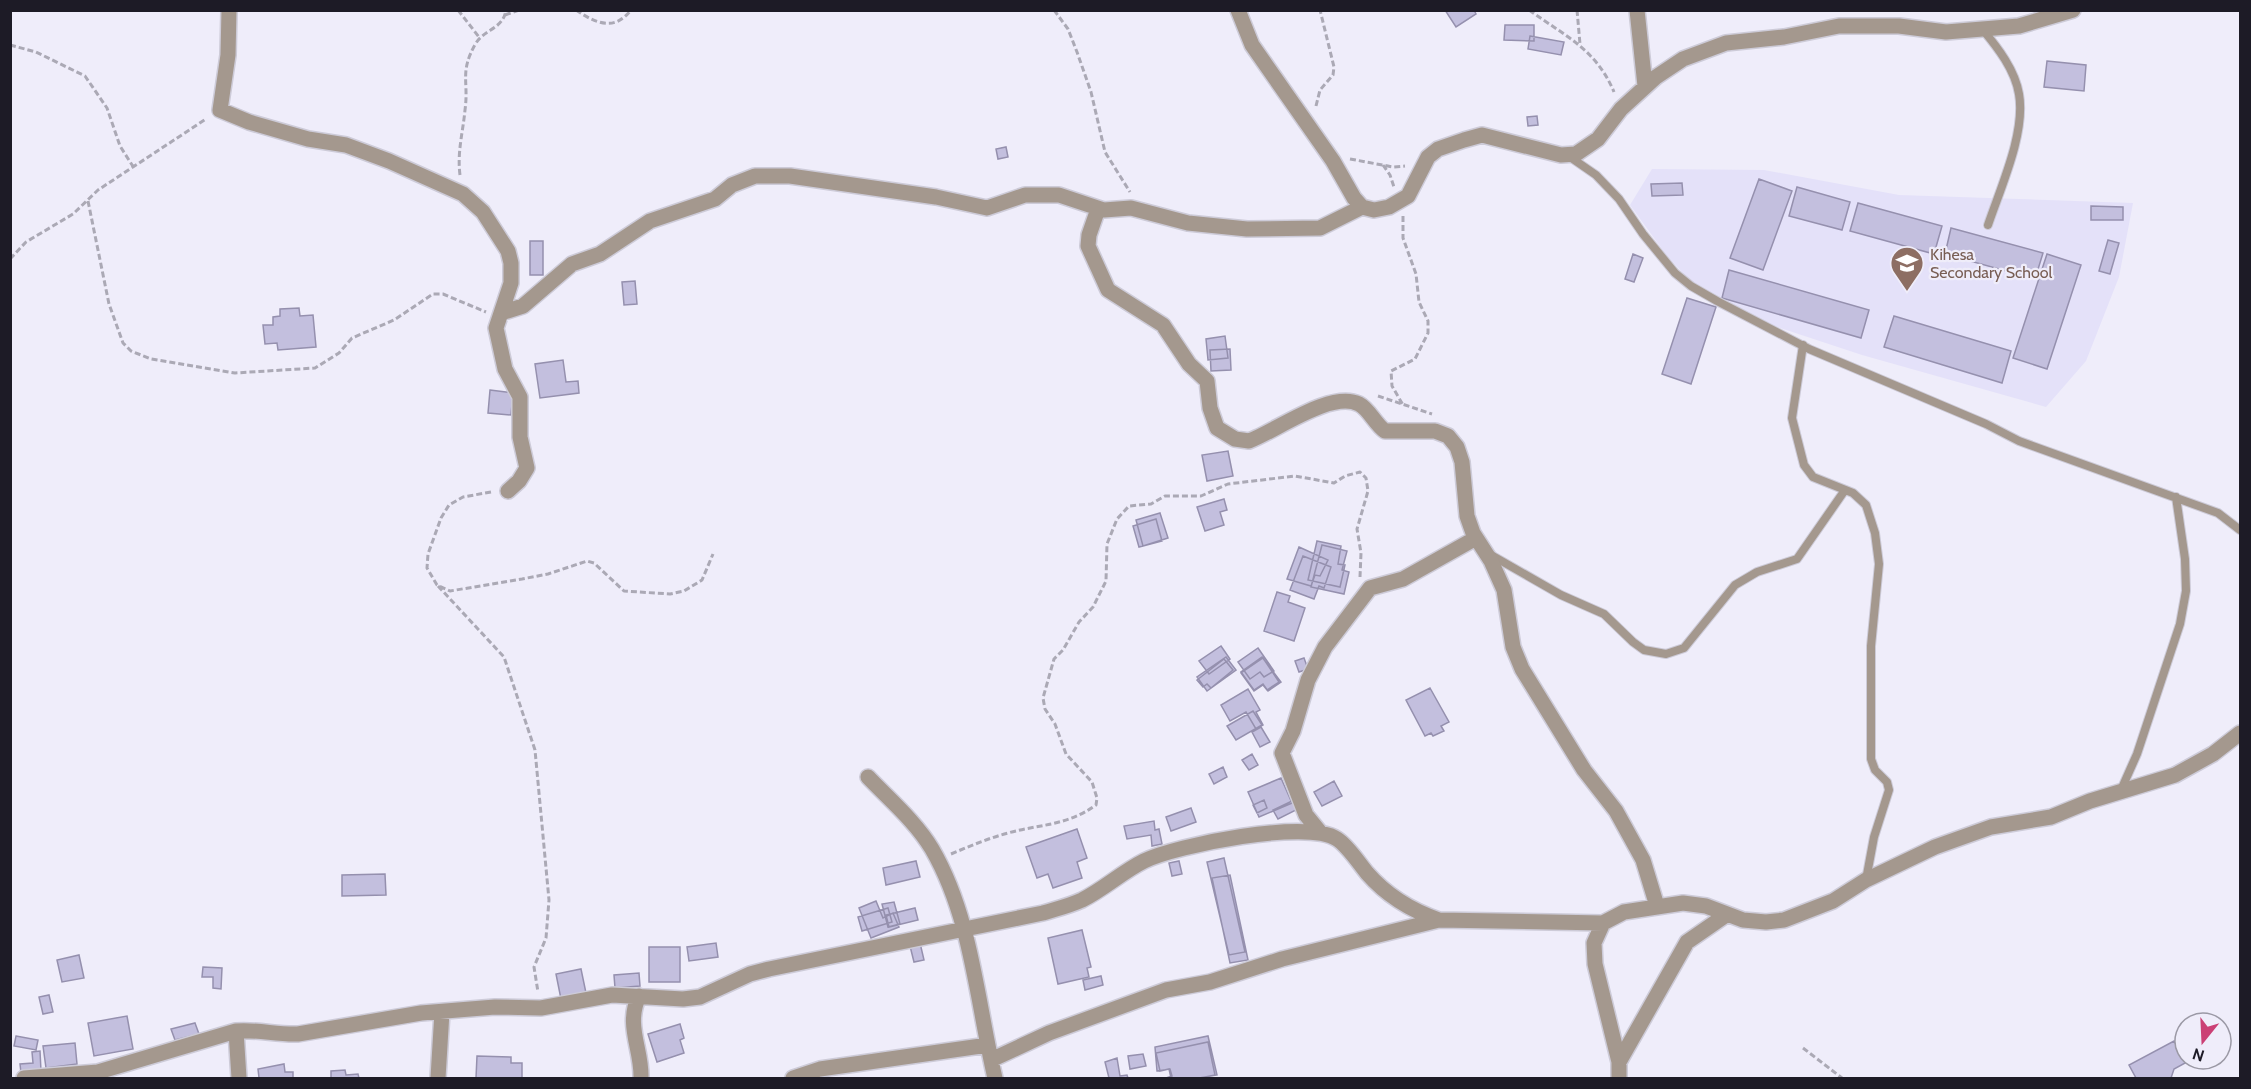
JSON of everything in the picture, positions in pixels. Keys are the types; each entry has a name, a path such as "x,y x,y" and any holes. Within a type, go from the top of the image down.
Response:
{"street":[{"path":"229,10 227,64 220,110 249,122 308,139 346,145 463,194 483,212 508,251 511,283 496,328 505,369 520,397 520,437 527,468 519,481 508,490"},
{"path":"1238,10 1252,45 1333,161 1347,188 1362,207"},
{"path":"1637,10 1645,86"},
{"path":"501,314 523,306 572,264 600,254 650,221 715,198 732,184 755,176 790,176 829,184 936,197 987,208 1025,195 1059,195 1098,209 1131,208 1188,223 1247,229 1320,228 1362,207 1380,209 1408,196 1424,163 1438,149 1482,135 1569,156 1586,149 1598,139 1621,109 1645,86 1683,59 1726,43 1784,37 1839,26 1899,26 1946,32 2019,26 2073,10"},
{"path":"1098,209 1089,235 1088,246 1108,290 1163,325 1189,364 1207,381 1212,417 1217,428 1226,435 1249,441 1300,414 1346,400 1360,405 1385,431 1424,429 1448,436 1456,447 1462,462 1467,516 1504,590 1513,647 1522,669 1584,770 1616,811 1643,860 1657,906"},
{"path":"1318,831 1306,814 1282,753 1293,731 1308,680 1325,647 1370,588 1403,579 1480,544"},
{"path":"793,1078 820,1069 990,1053 1166,990 1210,982 1282,959 1439,920 1603,922 1624,912 1683,903 1706,906 1726,915 1766,922 1784,920 1833,901 1866,880 1935,847 1991,827 2051,817 2175,775 2213,754 2241,733"},
{"path":"868,777 912,823 937,860 963,930 995,1078"},
{"path":"24,1078 98,1072 115,1073 236,1031 253,1029 284,1035 298,1034 342,1029 401,1016 495,1007 541,1008 612,995 683,999 700,997 750,974 769,969 963,930 1068,906 1083,899 1124,872 1164,853 1222,840 1275,833 1318,831 1337,839 1394,898 1416,912 1439,920"},
{"path":"1619,1062 1687,942 1726,915"},
{"path":"1603,922 1594,943 1594,964 1619,1062 1619,1078"},
{"path":"639,996 632,1017 641,1066 640,1078"},
{"path":"438,1078 442,1012"},
{"path":"236,1031 239,1078"}],"lane":[{"path":"1982,29 2006,62 2019,93 2020,104 2016,137 1988,225"},
{"path":"1569,156 1596,175 1619,199 1642,234 1675,273 1690,286 1803,345 2019,441 2218,513 2241,530"},
{"path":"1803,345 1793,397 1792,418 1804,465 1813,477 1853,493 1866,505 1875,533 1879,564 1871,646 1871,759 1873,767 1887,782 1889,790 1874,837 1866,880"},
{"path":"1480,544 1561,595 1604,614 1644,650 1666,654 1684,648 1717,610 1728,592 1747,576 1797,559 1845,490"},
{"path":"2120,792 2137,754 2180,624 2186,591 2185,559 2176,497"}],"path":[{"path":"458,10 480,38"},
{"path":"463,194 459,150 465,112 464,72 480,38 500,25 506,10"},
{"path":"505,15 519,10"},
{"path":"576,10 587,18 608,25 617,23 631,10"},
{"path":"1054,10 1068,29 1077,52 1091,92 1105,152 1115,172 1144,211"},
{"path":"1311,131 1312,118 1320,90 1333,75 1334,67 1320,10"},
{"path":"1529,10 1580,44 1599,65 1621,109"},
{"path":"1577,10 1580,44"},
{"path":"10,45 36,52 85,76 107,108 120,146 134,168"},
{"path":"10,259 26,242 73,214 98,190 220,110"},
{"path":"1333,161 1359,159 1399,167 1424,163"},
{"path":"1383,165 1390,175 1399,201 1404,224 1403,237 1416,274 1419,302 1428,321 1428,333 1415,359 1391,371 1392,386 1403,405"},
{"path":"88,201 110,304 123,343 131,351 151,359 235,373 315,368 339,353 352,338 394,320 421,300 439,292 486,312 496,328"},
{"path":"1346,400 1368,394 1434,415 1443,424 1448,436"},
{"path":"937,860 1009,832 1042,828 1070,819 1096,805 1097,798 1092,782 1066,754 1055,724 1045,709 1043,698 1054,659 1063,650 1079,622 1093,607 1103,586 1107,568 1107,544 1117,519 1129,506 1151,504 1165,496 1190,498 1228,484 1287,477 1334,483 1345,476 1360,472 1366,478 1368,491 1357,529 1361,553 1360,577 1362,584 1370,588"},
{"path":"508,490 463,497 449,505 441,518 428,554 427,568 437,585 504,657 536,750 549,900 546,938 534,967 541,1008"},
{"path":"437,585 450,591 548,574 587,561 594,563 624,591 670,594 684,591 702,580 713,554"},
{"path":"1803,1048 1842,1078"}],"shaded area":[{"name":"Kihesa Secondary School","path":"1652,169 1764,170 1899,195 2133,203 2119,277 2086,361 2046,407 1862,355 1714,306 1667,256 1630,205"}],"building":[{"path":"1445,10 1474,10 1476,14 1456,27"},
{"path":"1505,25 1534,25 1534,41 1504,40"},
{"path":"1530,36 1564,42 1561,55 1528,49"},
{"path":"2047,61 2086,65 2084,91 2044,87"},
{"path":"1537,116 1538,125 1528,126 1527,117"},
{"path":"1006,147 1008,157 998,159 996,149"},
{"path":"1759,179 1792,191 1763,270 1730,258"},
{"path":"1682,183 1683,195 1652,196 1651,184"},
{"path":"1797,187 1850,202 1842,230 1789,216"},
{"path":"1858,203 1942,226 1934,254 1850,231"},
{"path":"2091,206 2123,207 2123,220 2091,220"},
{"path":"1951,228 2043,253 2035,279 1945,254"},
{"path":"2108,240 2119,243 2110,274 2099,271"},
{"path":"530,241 543,241 543,275 530,275"},
{"path":"1633,254 1643,258 1634,282 1625,279"},
{"path":"2047,254 2081,265 2047,369 2013,358"},
{"path":"1729,270 1869,310 1861,338 1722,298"},
{"path":"635,281 637,304 624,305 622,282"},
{"path":"1687,298 1716,307 1691,384 1662,374"},
{"path":"299,308 300,316 313,315 316,347 278,350 277,343 265,344 263,325 273,325 273,317 280,316 280,309"},
{"path":"1894,316 2011,351 2002,383 1884,347"},
{"path":"1225,336 1228,358 1208,360 1206,339"},
{"path":"1230,349 1231,370 1211,371 1210,350"},
{"path":"563,360 566,382 578,381 579,393 540,398 535,364"},
{"path":"490,390 513,393 511,415 488,413"},
{"path":"1228,451 1233,476 1207,481 1202,455"},
{"path":"1224,499 1227,510 1220,512 1224,525 1205,531 1197,507"},
{"path":"1160,513 1168,538 1143,546 1136,520"},
{"path":"1156,519 1162,541 1139,547 1133,526"},
{"path":"1317,541 1341,546 1338,564 1345,565 1340,587 1308,580"},
{"path":"1322,545 1347,551 1342,570 1349,572 1344,594 1311,587"},
{"path":"1299,547 1328,560 1320,576 1315,575 1311,586 1287,579"},
{"path":"1303,556 1331,567 1324,588 1319,586 1314,599 1290,590"},
{"path":"1277,592 1290,596 1288,602 1305,608 1294,641 1264,631"},
{"path":"1221,646 1230,659 1209,674 1199,661"},
{"path":"1258,648 1274,671 1264,677 1260,672 1250,679 1238,662"},
{"path":"1226,657 1236,670 1207,691 1197,677"},
{"path":"1262,657 1281,682 1268,691 1263,684 1254,690 1241,672"},
{"path":"1263,658 1279,682 1267,690 1263,685 1254,691 1241,673"},
{"path":"1304,658 1308,669 1299,672 1295,661"},
{"path":"1224,659 1233,670 1211,688 1207,684 1203,687 1197,680"},
{"path":"1430,688 1449,722 1441,726 1444,731 1433,736 1431,733 1425,736 1406,700"},
{"path":"1248,689 1260,710 1256,712 1263,725 1256,729 1246,712 1230,721 1221,705"},
{"path":"1253,711 1262,725 1236,740 1227,726"},
{"path":"1261,727 1270,742 1260,747 1252,732"},
{"path":"1252,754 1258,765 1249,770 1242,760"},
{"path":"1223,767 1227,777 1214,784 1209,774"},
{"path":"1281,778 1292,803 1259,817 1248,792"},
{"path":"1334,781 1342,796 1322,806 1314,792"},
{"path":"1264,800 1267,808 1257,813 1253,805"},
{"path":"1294,800 1298,809 1278,819 1273,810"},
{"path":"1191,808 1196,822 1171,831 1166,817"},
{"path":"1154,821 1155,830 1159,829 1162,844 1152,846 1151,835 1127,839 1124,826"},
{"path":"1077,829 1087,858 1077,862 1082,878 1053,888 1048,874 1037,878 1026,847"},
{"path":"1224,858 1245,952 1229,955 1207,862"},
{"path":"916,861 920,877 886,885 883,868"},
{"path":"1179,861 1182,874 1172,876 1169,863"},
{"path":"385,874 386,895 342,896 342,875"},
{"path":"1230,875 1248,960 1230,963 1212,878"},
{"path":"876,901 883,918 893,913 899,927 871,938 859,908"},
{"path":"894,902 900,924 888,927 882,904"},
{"path":"888,908 892,922 862,931 858,917"},
{"path":"915,908 918,920 889,927 886,915"},
{"path":"1082,930 1091,967 1087,968 1089,977 1058,984 1048,938"},
{"path":"716,943 718,957 689,961 687,947"},
{"path":"920,943 924,960 914,962 910,946"},
{"path":"649,947 680,947 680,982 649,982"},
{"path":"79,955 84,978 62,982 57,960"},
{"path":"203,967 222,968 221,989 213,988 213,977 202,977"},
{"path":"581,969 586,993 561,999 556,974"},
{"path":"639,973 640,986 615,988 614,975"},
{"path":"1101,976 1103,985 1085,990 1083,980"},
{"path":"49,995 53,1012 43,1014 39,997"},
{"path":"127,1016 133,1049 94,1056 88,1023"},
{"path":"195,1023 199,1034 175,1040 171,1029"},
{"path":"680,1024 684,1038 680,1040 684,1053 657,1062 648,1034"},
{"path":"16,1036 38,1040 36,1050 14,1046"},
{"path":"1208,1036 1217,1075 1199,1078 1166,1078 1172,1076 1170,1069 1157,1071 1155,1047"},
{"path":"1208,1042 1215,1075 1200,1078 1171,1078 1169,1069 1160,1071 1156,1053"},
{"path":"2173,1042 2173,1071 2171,1078 2136,1078 2129,1065"},
{"path":"75,1043 77,1064 46,1068 43,1046"},
{"path":"40,1051 41,1071 21,1073 20,1064 33,1063 32,1052"},
{"path":"1143,1054 1146,1066 1130,1069 1128,1056"},
{"path":"477,1056 511,1057 511,1063 522,1063 522,1078 476,1078"},
{"path":"1117,1058 1120,1076 1127,1075 1128,1078 1109,1078 1105,1062"},
{"path":"284,1064 285,1072 293,1072 293,1078 259,1078 258,1069"},
{"path":"345,1070 346,1075 358,1074 359,1078 331,1078 331,1071"}],"place":[{"name":"Kihesa Secondary School","path":"1907,292"}]}
